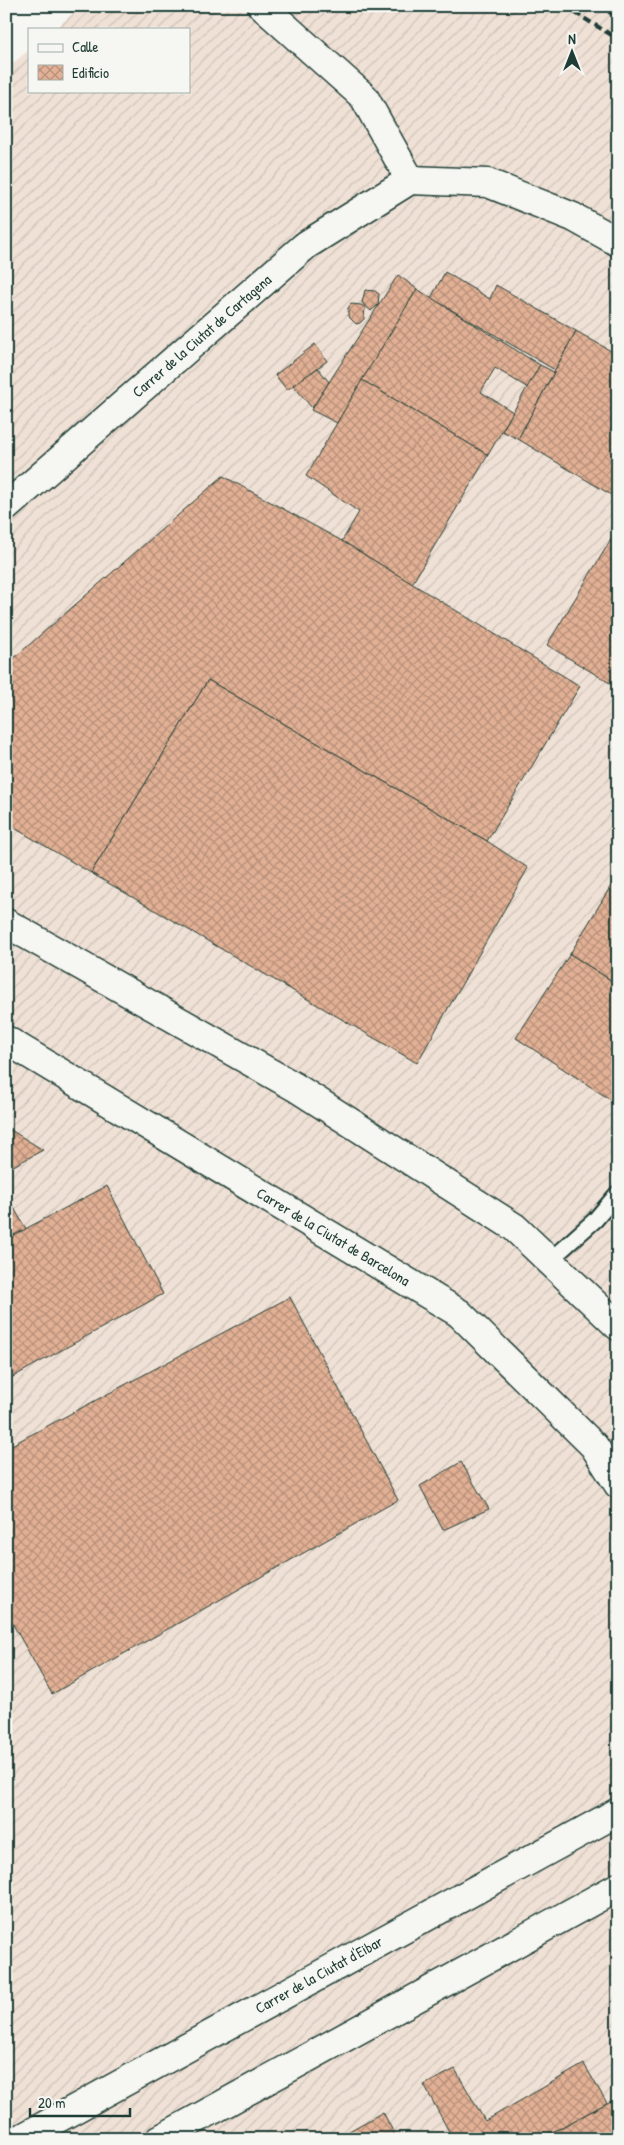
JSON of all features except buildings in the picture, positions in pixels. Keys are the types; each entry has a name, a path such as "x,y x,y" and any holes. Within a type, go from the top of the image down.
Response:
{"street":[{"path":"262,6 364,97 410,180 488,183 573,217 618,242"},
{"name":"Carrer de la Ciutat de Cartagena","path":"6,507 306,245 410,180"},
{"path":"6,923 295,1087 514,1227 618,1326"},
{"name":"Carrer de la Ciutat de Barcelona","path":"6,1040 459,1313 594,1446 618,1484"},
{"name":"Carrer de la Ciutat d'Eibar","path":"20,2139 618,1812"},
{"path":"160,2139 618,1888"}],"lane":[{"path":"549,1261 595,1220 618,1194"}],"shaded area":[{"path":"82,6 618,6 618,2139 6,2139 6,69 28,51 28,92 190,92 190,28 56,28"}],"railway":[{"path":"564,6 618,39"},
{"path":"598,6 618,17"}]}
